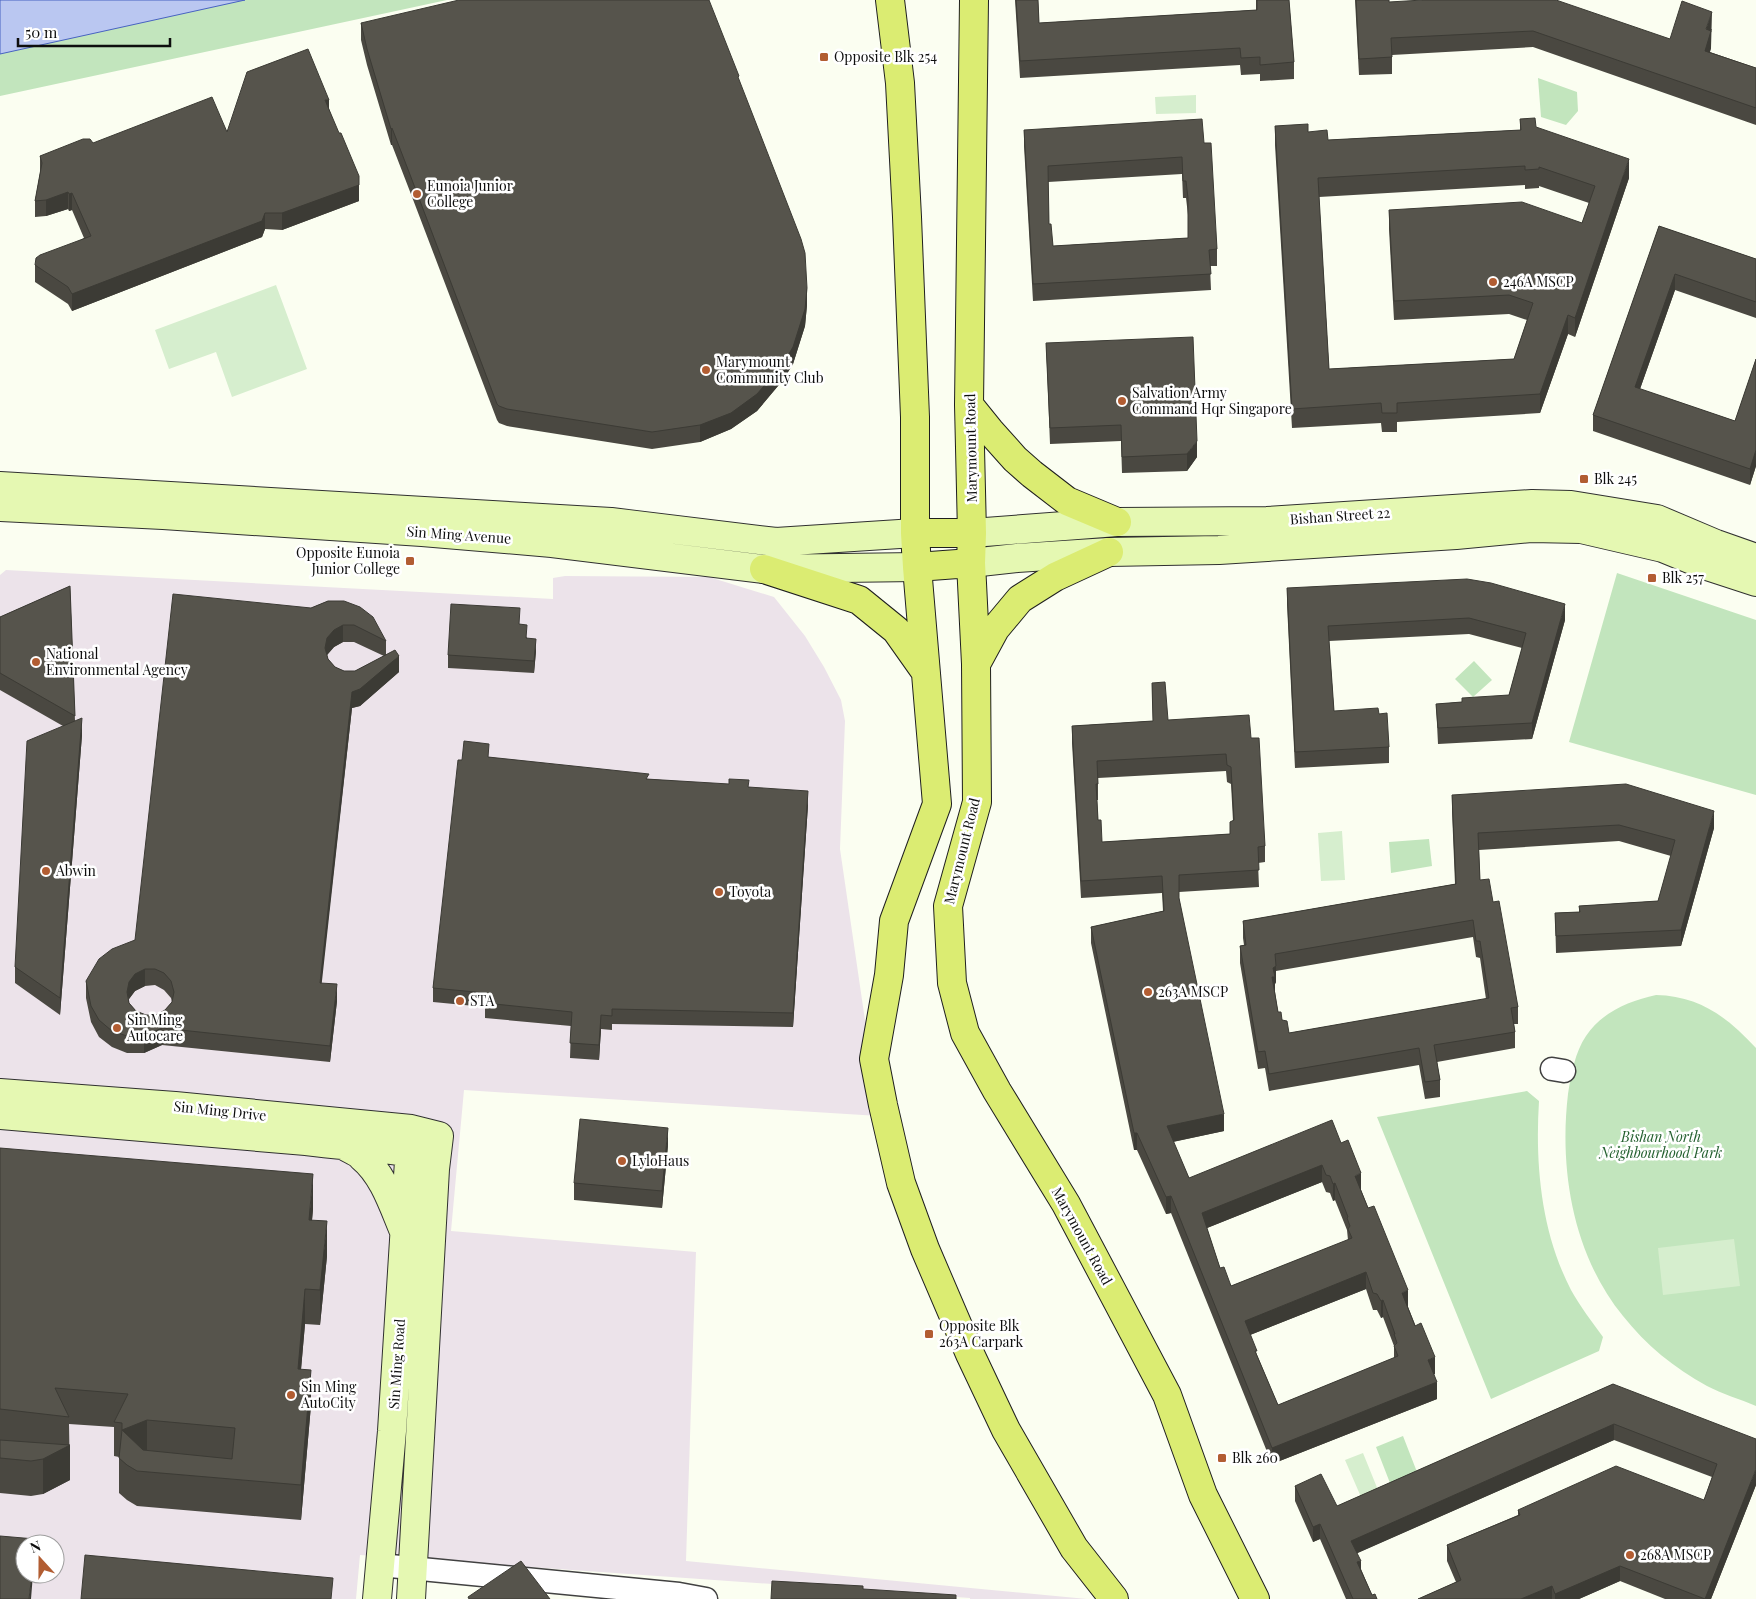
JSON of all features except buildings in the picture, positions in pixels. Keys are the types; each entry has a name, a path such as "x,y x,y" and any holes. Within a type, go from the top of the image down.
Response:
{"main road":[{"path":"890,0 900,83 907,207 915,416 915,533 937,804 894,921 889,976 874,1059 904,1192 925,1250 970,1354 1006,1430 1074,1548 1114,1599"},
{"name":"Marymount Road","path":"974,0 969,404 971,563 976,664 977,802 948,906 952,983 965,1033 997,1091 1066,1204 1167,1395 1204,1495 1255,1599"},
{"path":"969,404 1002,445 1032,474 1067,501 1118,522"},
{"name":"Sin Ming Avenue","path":"2,503 611,522 776,542 915,533"},
{"name":"Sin Ming Avenue","path":"2,503 552,543 764,569 917,567"},
{"name":"Bishan Street 22","path":"915,533 972,533 1118,522 1267,521 1532,504 1571,505 1657,519 1716,544 1756,558"},
{"name":"Bishan Street 22","path":"917,567 1109,552 1219,550 1456,535 1531,528 1581,529 1663,548 1707,566 1756,582"},
{"path":"976,664 995,629 1020,599 1055,577 1109,552"},
{"path":"764,569 859,600 896,630 925,671"},
{"name":"Sin Ming Drive","path":"0,1093 175,1106 410,1140 438,1146"},
{"name":"Sin Ming Drive","path":"0,1115 345,1146 381,1148 410,1140"},
{"name":"Sin Ming Road","path":"377,1599 392,1431 410,1140"},
{"path":"345,1146 362,1156 374,1169 390,1198 405,1233"},
{"name":"Sin Ming Road","path":"411,1599 438,1146"}],"street":[{"path":"380,1565 680,1594 706,1599"}],"shaded area":[{"path":"6,570 553,599 553,578 565,576 709,577 774,597 805,636 841,700 845,721 840,849 879,1116 464,1090 451,1231 696,1252 686,1561 1087,1599 970,1599 360,1555 356,1599 0,1599 0,575"}],"green space":[{"path":"0,0 447,0 0,96"},
{"path":"1538,78 1577,92 1578,111 1566,125 1541,117"},
{"path":"1196,95 1196,113 1156,114 1155,97"},
{"path":"276,285 307,369 232,397 216,352 169,369 155,330"},
{"path":"1617,573 1756,620 1756,795 1569,742"},
{"path":"1474,661 1492,680 1473,697 1455,679"},
{"path":"1342,831 1345,880 1321,881 1318,833"},
{"path":"1429,839 1432,866 1391,873 1389,842"},
{"name":"Bishan North Neighbourhood Park","path":"1656,995 1686,999 1712,1010 1734,1027 1756,1048 1756,1406 1719,1392 1695,1379 1672,1364 1641,1337 1606,1292 1592,1266 1581,1239 1573,1211 1568,1182 1566,1123 1568,1094 1579,1049 1592,1028 1608,1014 1626,1004"},
{"path":"1527,1091 1539,1101 1539,1173 1542,1197 1553,1245 1571,1290 1603,1337 1599,1351 1491,1399 1377,1117"},
{"path":"1734,1239 1740,1286 1663,1295 1658,1248"},
{"path":"1403,1436 1417,1472 1390,1483 1376,1447"},
{"path":"1363,1453 1378,1490 1361,1497 1345,1460"}],"water":[{"path":"0,0 245,0 0,54"}],"place":[{"name":"Opposite Blk 254","path":"824,57"},
{"name":"Eunoia Junior College","path":"417,194"},
{"name":"246A MSCP","path":"1493,282"},
{"name":"Marymount Community Club","path":"706,370"},
{"name":"Salvation Army Command Hqr Singapore","path":"1122,401"},
{"name":"Blk 245","path":"1584,479"},
{"name":"Opposite Eunoia Junior College","path":"410,561"},
{"name":"Blk 257","path":"1652,578"},
{"name":"National Environmental Agency","path":"36,662"},
{"name":"Abwin","path":"46,871"},
{"name":"Toyota","path":"719,892"},
{"name":"263A MSCP","path":"1148,992"},
{"name":"STA","path":"460,1001"},
{"name":"Sin Ming Autocare","path":"117,1028"},
{"name":"LyloHaus","path":"622,1161"},
{"name":"Opposite Blk 263A Carpark","path":"929,1334"},
{"name":"Sin Ming AutoCity","path":"291,1395"},
{"name":"Blk 260","path":"1222,1458"},
{"name":"268A MSCP","path":"1630,1555"}]}
